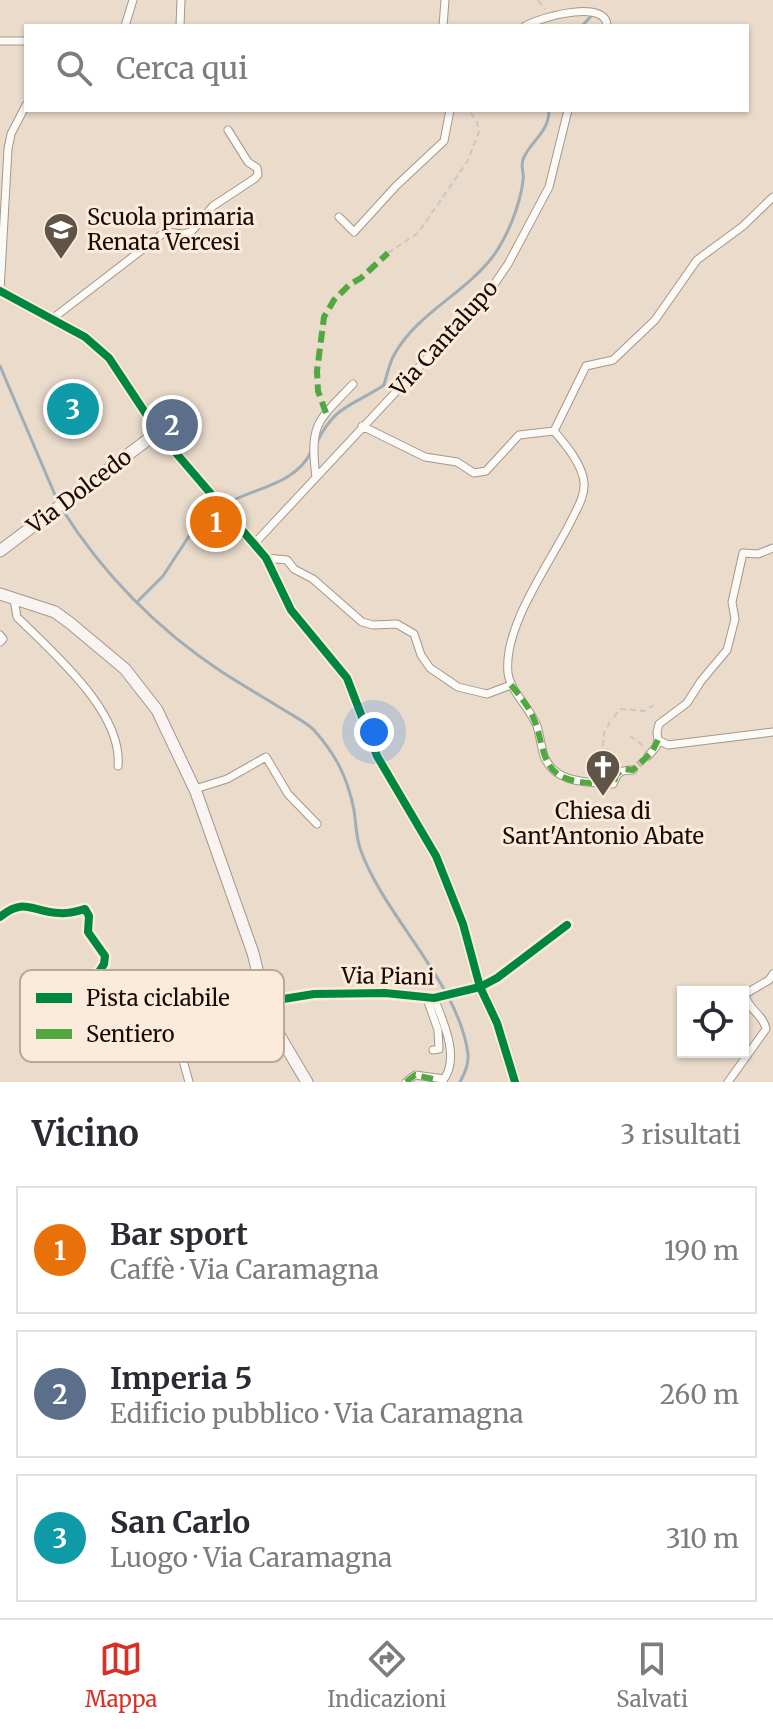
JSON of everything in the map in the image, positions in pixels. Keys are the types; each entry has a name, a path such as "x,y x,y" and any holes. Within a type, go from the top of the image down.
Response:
{"street":[{"path":"126,24 133,0"},
{"path":"180,24 181,0"},
{"path":"443,24 445,0"},
{"path":"529,24 570,4"},
{"path":"599,5 604,11 607,24"},
{"path":"0,41 24,41"},
{"path":"24,109 11,134 8,149 0,291 85,337 109,358 158,432 266,558 291,610 352,687 377,756 436,856 463,924 480,987 497,1023 515,1082"},
{"path":"339,217 354,232 396,186 444,141 450,112"},
{"name":"Via Cantalupo","path":"254,544 489,292 508,264 549,187 568,112"},
{"path":"52,319 165,232 191,232 213,206 258,175 257,168 248,162 228,130"},
{"path":"554,431 586,366 613,360 655,320 697,260 743,226 773,197"},
{"name":"Via Cantalupo","path":"316,477 313,457 316,424 353,384"},
{"path":"362,426 425,457 457,462 477,473 488,469 519,435 554,431"},
{"path":"554,431 580,470 584,491 518,619 509,660 511,685 525,702 535,722 546,761 562,777 613,784 622,770 636,767"},
{"name":"Via Dolcedo","path":"0,551 158,432"},
{"path":"650,754 658,740 659,724 687,703 727,650 735,619 732,602 743,553 758,554 773,548"},
{"path":"266,558 287,560 294,569 313,579 362,622 397,624 414,634 421,655 430,668 458,687 487,694 511,685"},
{"path":"0,594 55,612 125,669 157,710 195,789 257,970"},
{"path":"14,599 17,617 99,706 118,747 118,766"},
{"path":"0,635 3,639 0,642"},
{"path":"658,740 668,745 773,732"},
{"path":"195,789 227,779 266,757 288,794 317,824"},
{"name":"Via Piani","path":"0,917 10,909 30,905 58,914 85,909 89,916 88,932 105,956 100,970"},
{"path":"480,987 497,978 567,925"},
{"path":"728,1082 766,1029 766,1024 746,1002 745,994 769,980 773,974"},
{"name":"Via Piani","path":"284,999 324,993 385,993 430,998 480,987"},
{"name":"Via Piani","path":"430,998 438,1030 439,1049 433,1050"},
{"name":"Via Piani","path":"406,1082 415,1075 433,1079 446,1077 450,1067 451,1052 430,998"},
{"path":"284,1042 307,1082"},
{"path":"183,1062 189,1082"}],"path":[{"path":"538,0 548,14"},
{"path":"388,253 418,233 467,162 479,132 470,112"},
{"path":"614,717 620,709 644,711 654,705"},
{"path":"610,724 603,737 604,748 617,758"},
{"path":"630,736 650,754"}],"waterway":[{"path":"584,24 593,14"},
{"path":"317,442 338,413 384,385 392,358 404,340 428,315 470,281 494,255 509,229 519,200 523,160 543,130 549,112"},
{"path":"0,366 58,502"},
{"path":"224,505 284,479 295,472 311,452"},
{"path":"62,509 113,578 154,619 198,656 308,725 329,748 348,787 359,846 372,876 437,976 462,1028 468,1058 460,1082"},
{"path":"137,602 163,576 193,530 218,509"}],"tunnel":[{"path":"638,765 648,756"}],"marked path":[{"path":"326,413 318,391 317,371 324,317 334,300 388,253"},
{"path":"511,685 533,717 550,767 563,777 588,783 613,784 617,774 624,769 633,770 652,752 658,740"},
{"path":"406,1082 415,1075 433,1079"}],"cycle path":[{"path":"0,291 85,337 109,358 158,432 266,558 291,610 347,678 377,756 436,856 463,924 480,987 497,1023 515,1082"},
{"path":"0,917 23,907 63,913 85,909 89,916 88,932 105,956 100,970"},
{"path":"284,999 314,994 385,993 434,998 480,987 497,978 567,925"}],"place":[{"name":"Scuola primaria Renata Vercesi","path":"61,261"},
{"name":"San Carlo","path":"73,409"},
{"name":"Imperia 5","path":"172,425"},
{"name":"Bar sport","path":"216,522"},
{"name":"Chiesa di Sant'Antonio Abate","path":"603,798"}]}
